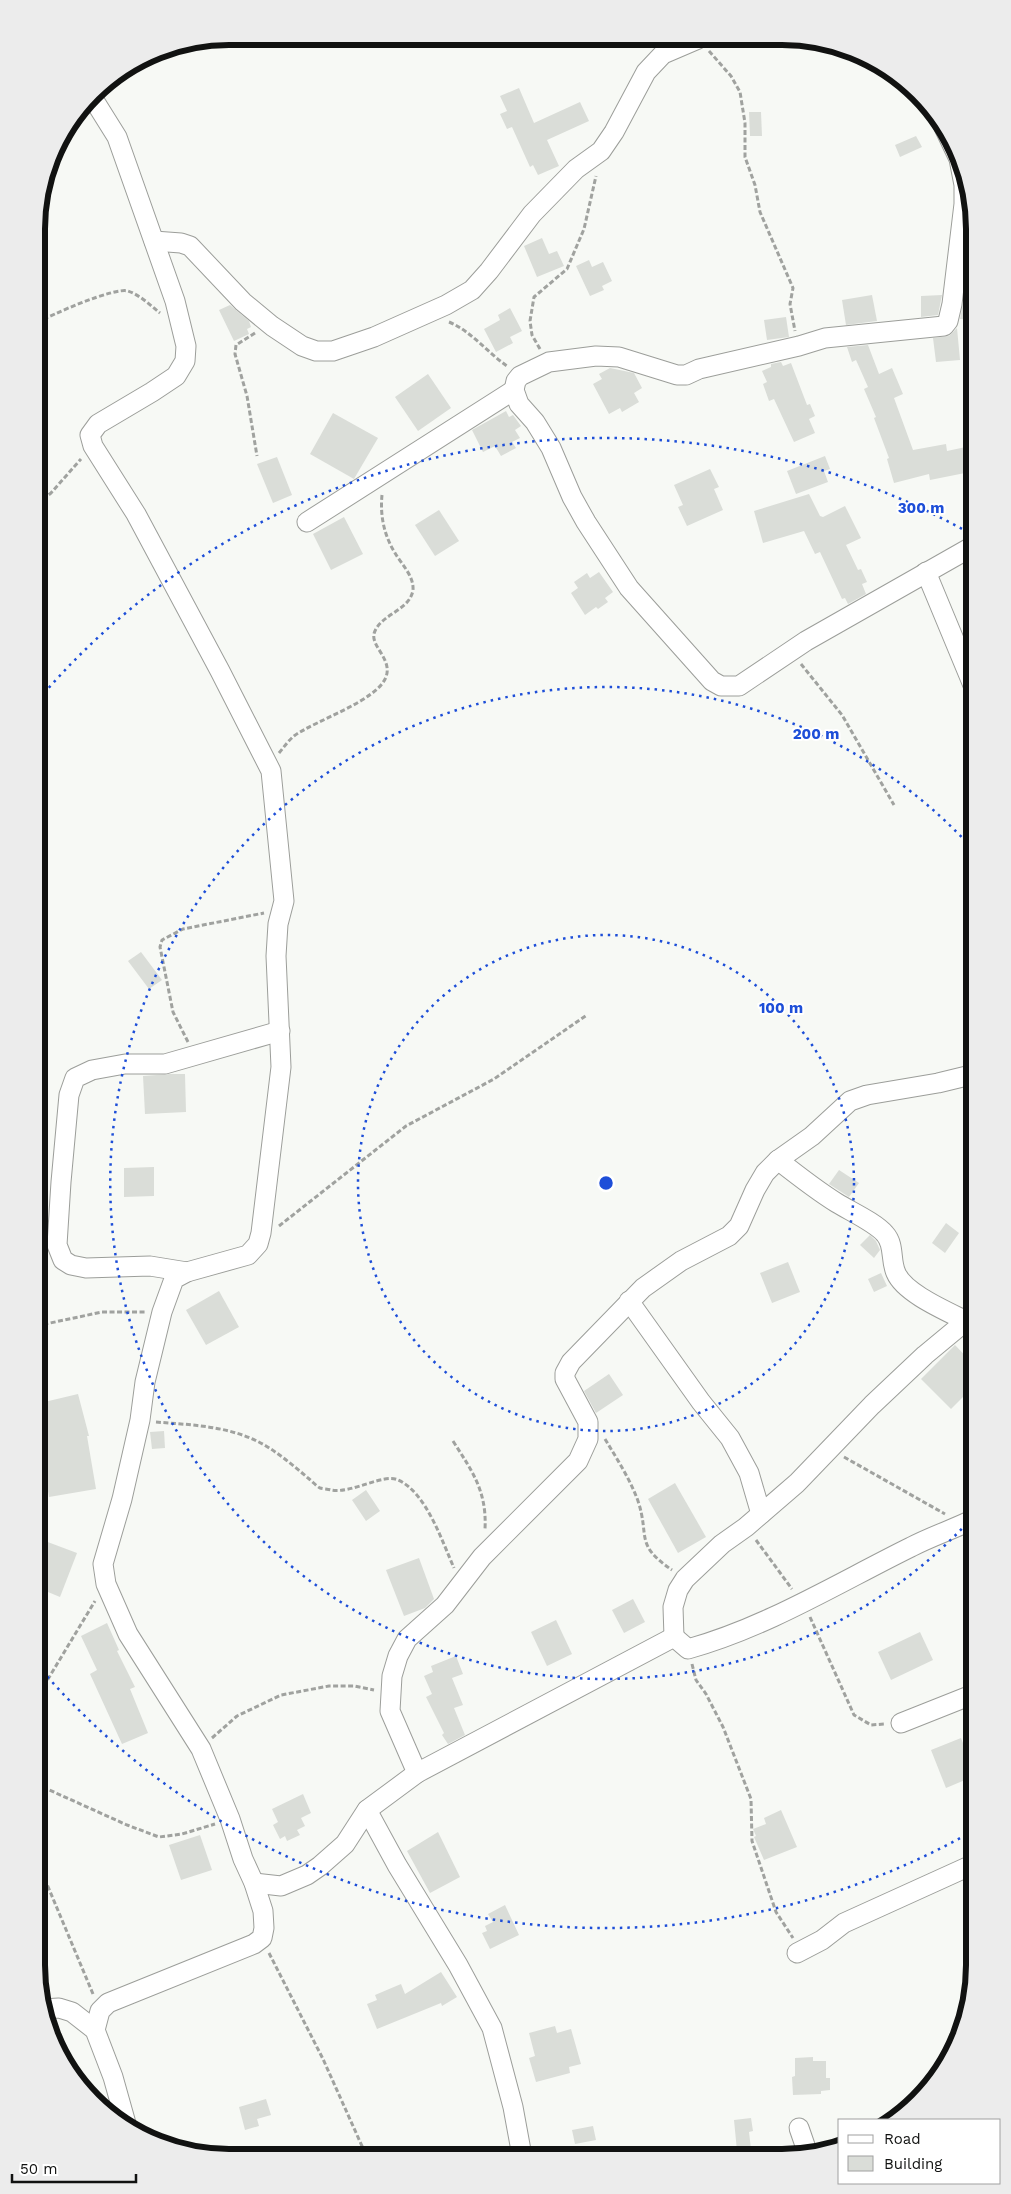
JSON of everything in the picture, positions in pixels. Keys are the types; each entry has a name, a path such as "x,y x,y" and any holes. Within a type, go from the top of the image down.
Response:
{"street":[{"path":"154,241 181,243 190,246 243,302 272,326 302,346 316,351 333,352 427,313 472,290 489,271 532,214 576,169 602,151 646,72 664,54 685,45"},
{"path":"95,2030 100,2011 108,2003 254,1944 262,1938 264,1928 263,1911 254,1882 243,1859 230,1819 200,1749 128,1634 106,1584 103,1564 122,1499 140,1420 145,1382 162,1312 174,1279 186,1272 248,1255 258,1244 261,1234 281,1067 276,956 278,924 284,901 270,771 220,671 140,523 93,446 90,435 98,424 176,376 185,361 186,346 183,327 117,137 96,102"},
{"path":"307,522 548,362 596,356 619,357 686,376 699,369 799,346 825,338 944,326 948,321 952,304 964,205"},
{"path":"517,383 519,404 535,422 550,448 572,497 586,522 630,588 712,681 721,686 739,686 806,641 966,550"},
{"path":"926,572 966,668"},
{"path":"186,1272 150,1266 86,1268 71,1265 63,1260 57,1245 68,1095 75,1078 92,1070 125,1064 165,1064 280,1032"},
{"path":"418,1773 390,1710 392,1676 396,1663 407,1639 445,1605 482,1556 578,1461 588,1439 588,1422 565,1379 565,1373 571,1362 643,1288 681,1262 730,1236 739,1226 765,1173 778,1160 812,1136 850,1101 866,1095 938,1083 966,1076"},
{"path":"778,1160 836,1203 879,1228 890,1241 893,1267 903,1284 937,1307 966,1321"},
{"path":"629,1301 701,1402 730,1438 749,1473 760,1514"},
{"path":"966,1326 925,1355 827,1449 796,1483 746,1527 722,1544 685,1579 678,1590 673,1607 674,1637 688,1649 712,1643 803,1604 913,1546 966,1523"},
{"path":"254,1882 281,1886 306,1875 320,1866 345,1844 367,1810 418,1773 674,1637"},
{"path":"901,1723 966,1697"},
{"path":"367,1810 397,1865 458,1965 492,2028 513,2107 521,2149"},
{"path":"797,1953 822,1940 844,1923 966,1868"},
{"path":"50,2009 59,2008 72,2012 95,2030 113,2077 124,2116"},
{"path":"799,2128 806,2147"}],"path":[{"path":"702,45 731,76 740,92 745,124 745,157 755,185 760,212 793,288 790,304 792,324 799,346"},
{"path":"548,362 532,335 530,321 534,297 568,269 584,229 602,151"},
{"path":"45,319 95,298 125,290 139,296 169,319 183,327"},
{"path":"427,313 452,323 517,383"},
{"path":"257,456 247,396 235,354 236,345 241,340 272,326"},
{"path":"45,498 93,446"},
{"path":"270,771 274,758 294,736 377,691 386,677 388,663 373,635 381,623 408,602 412,590 411,576 394,552 381,515 382,496 391,467"},
{"path":"790,652 842,715 894,806"},
{"path":"194,1056 173,1012 160,947 162,940 183,929 264,913 284,901"},
{"path":"258,1244 406,1126 494,1079 587,1015"},
{"path":"45,1324 102,1312 162,1312"},
{"path":"140,1420 196,1424 233,1432 264,1445 320,1488 348,1491 376,1482 396,1479 411,1489 433,1520 461,1584"},
{"path":"588,1422 600,1430 628,1480 638,1502 646,1545 655,1559 685,1579"},
{"path":"453,1441 476,1477 483,1499 485,1526 482,1556"},
{"path":"827,1449 966,1520"},
{"path":"746,1527 803,1604 854,1715 870,1725 901,1723"},
{"path":"45,1684 106,1584"},
{"path":"688,1649 696,1680 706,1694 723,1727 751,1799 752,1841 776,1912 794,1941 797,1953"},
{"path":"200,1749 237,1716 281,1695 329,1686 354,1686 391,1693"},
{"path":"45,1788 127,1825 159,1837 182,1834 230,1819"},
{"path":"45,1880 100,2011"},
{"path":"262,1938 322,2059 363,2149"}],"building":[{"path":"519,88 534,123 580,102 589,121 547,140 559,166 538,175 533,165 530,167 512,127 507,129 500,114 507,111 500,96"},
{"path":"749,112 761,112 762,136 750,136"},
{"path":"916,136 922,147 900,157 895,145"},
{"path":"542,238 549,254 557,251 564,266 537,277 524,246"},
{"path":"589,260 592,267 603,262 612,281 602,286 604,290 590,296 576,266"},
{"path":"965,292 966,292 966,319 960,319"},
{"path":"872,295 877,321 846,325 842,300"},
{"path":"942,295 938,315 921,317 921,296"},
{"path":"230,305 249,321 251,327 247,329 249,334 234,341 219,310"},
{"path":"510,308 522,331 510,337 513,343 496,352 484,329 500,320 498,315"},
{"path":"786,317 789,337 767,340 764,320"},
{"path":"957,328 960,360 936,362 933,338 949,336"},
{"path":"868,345 879,374 892,368 903,394 894,398 913,450 946,444 947,451 966,447 966,473 930,480 929,474 894,483 887,459 889,458 874,418 876,417 864,389 868,387 856,360 852,362 847,347"},
{"path":"781,362 783,366 791,363 807,405 810,404 815,416 809,419 815,433 794,442 774,399 769,401 763,384 767,382 762,371 771,367 771,364"},
{"path":"610,368 634,373 642,388 634,393 639,402 622,412 620,408 609,414 593,384 602,379 599,374"},
{"path":"428,374 451,408 418,431 395,397"},
{"path":"506,411 509,417 513,415 521,426 515,430 520,438 512,442 516,448 501,456 495,446 483,452 472,430"},
{"path":"333,413 378,438 354,479 310,454"},
{"path":"825,456 830,469 824,471 828,482 796,494 787,471"},
{"path":"277,457 292,495 273,503 257,464"},
{"path":"710,469 719,487 714,489 723,510 687,526 678,507 683,505 674,485"},
{"path":"809,494 820,516 823,517 845,506 861,538 846,545 858,570 861,569 867,582 862,584 866,594 848,604 845,598 842,599 820,552 815,554 804,531 763,543 754,511"},
{"path":"439,510 459,541 435,556 415,525"},
{"path":"344,517 363,554 331,570 313,534"},
{"path":"599,572 613,592 605,598 608,602 598,609 596,607 585,615 571,593 578,588 574,582 587,573 590,578"},
{"path":"141,952 162,980 149,989 128,961"},
{"path":"185,1074 186,1112 145,1114 143,1076"},
{"path":"154,1167 154,1196 124,1197 124,1168"},
{"path":"839,1170 859,1183 849,1197 829,1184"},
{"path":"946,1223 959,1233 945,1253 932,1243"},
{"path":"870,1235 876,1241 880,1250 874,1258 860,1245"},
{"path":"788,1262 800,1292 772,1303 760,1273"},
{"path":"881,1273 887,1286 874,1292 868,1279"},
{"path":"219,1291 239,1327 206,1345 186,1310"},
{"path":"955,1345 966,1357 966,1394 951,1409 921,1379"},
{"path":"609,1374 623,1395 596,1413 584,1391"},
{"path":"78,1394 89,1436 87,1436 96,1489 49,1497 45,1474 45,1402"},
{"path":"164,1431 165,1448 152,1449 150,1432"},
{"path":"675,1483 706,1537 678,1553 648,1499"},
{"path":"366,1490 380,1511 366,1521 352,1500"},
{"path":"45,1541 77,1553 60,1597 45,1591"},
{"path":"419,1558 434,1599 425,1608 404,1616 386,1570"},
{"path":"633,1599 645,1622 624,1633 612,1610"},
{"path":"556,1620 572,1654 547,1666 531,1632"},
{"path":"107,1623 119,1650 117,1651 135,1687 130,1689 148,1733 122,1744 90,1674 97,1670 81,1636"},
{"path":"920,1632 933,1660 891,1680 878,1652"},
{"path":"456,1656 463,1674 452,1678 463,1705 454,1708 465,1735 448,1744 442,1735 444,1733 426,1697 432,1694 424,1676 433,1672 431,1666"},
{"path":"961,1738 966,1751 966,1775 963,1776 965,1780 946,1788 931,1750"},
{"path":"303,1794 311,1813 301,1818 305,1826 297,1830 300,1835 287,1841 285,1836 280,1839 273,1825 278,1822 272,1809"},
{"path":"781,1810 797,1847 764,1860 754,1837 756,1836 753,1829 766,1824 764,1818"},
{"path":"438,1832 460,1877 430,1893 407,1851"},
{"path":"200,1835 212,1870 181,1880 169,1845"},
{"path":"505,1905 519,1935 490,1949 482,1933 487,1931 485,1926 493,1922 488,1914"},
{"path":"441,1972 457,1997 442,2006 441,2003 377,2029 367,2004 377,2000 375,1995 401,1984 405,1994"},
{"path":"555,2026 557,2033 571,2029 581,2064 569,2067 570,2073 536,2082 529,2058 535,2056 529,2033"},
{"path":"813,2057 813,2061 826,2061 826,2078 830,2078 830,2090 821,2091 821,2094 793,2095 792,2077 795,2076 795,2058"},
{"path":"266,2099 271,2115 257,2119 259,2126 245,2130 239,2107"},
{"path":"751,2118 753,2131 749,2132 751,2149 737,2149 734,2120"},
{"path":"593,2126 596,2140 575,2144 572,2130"}]}
